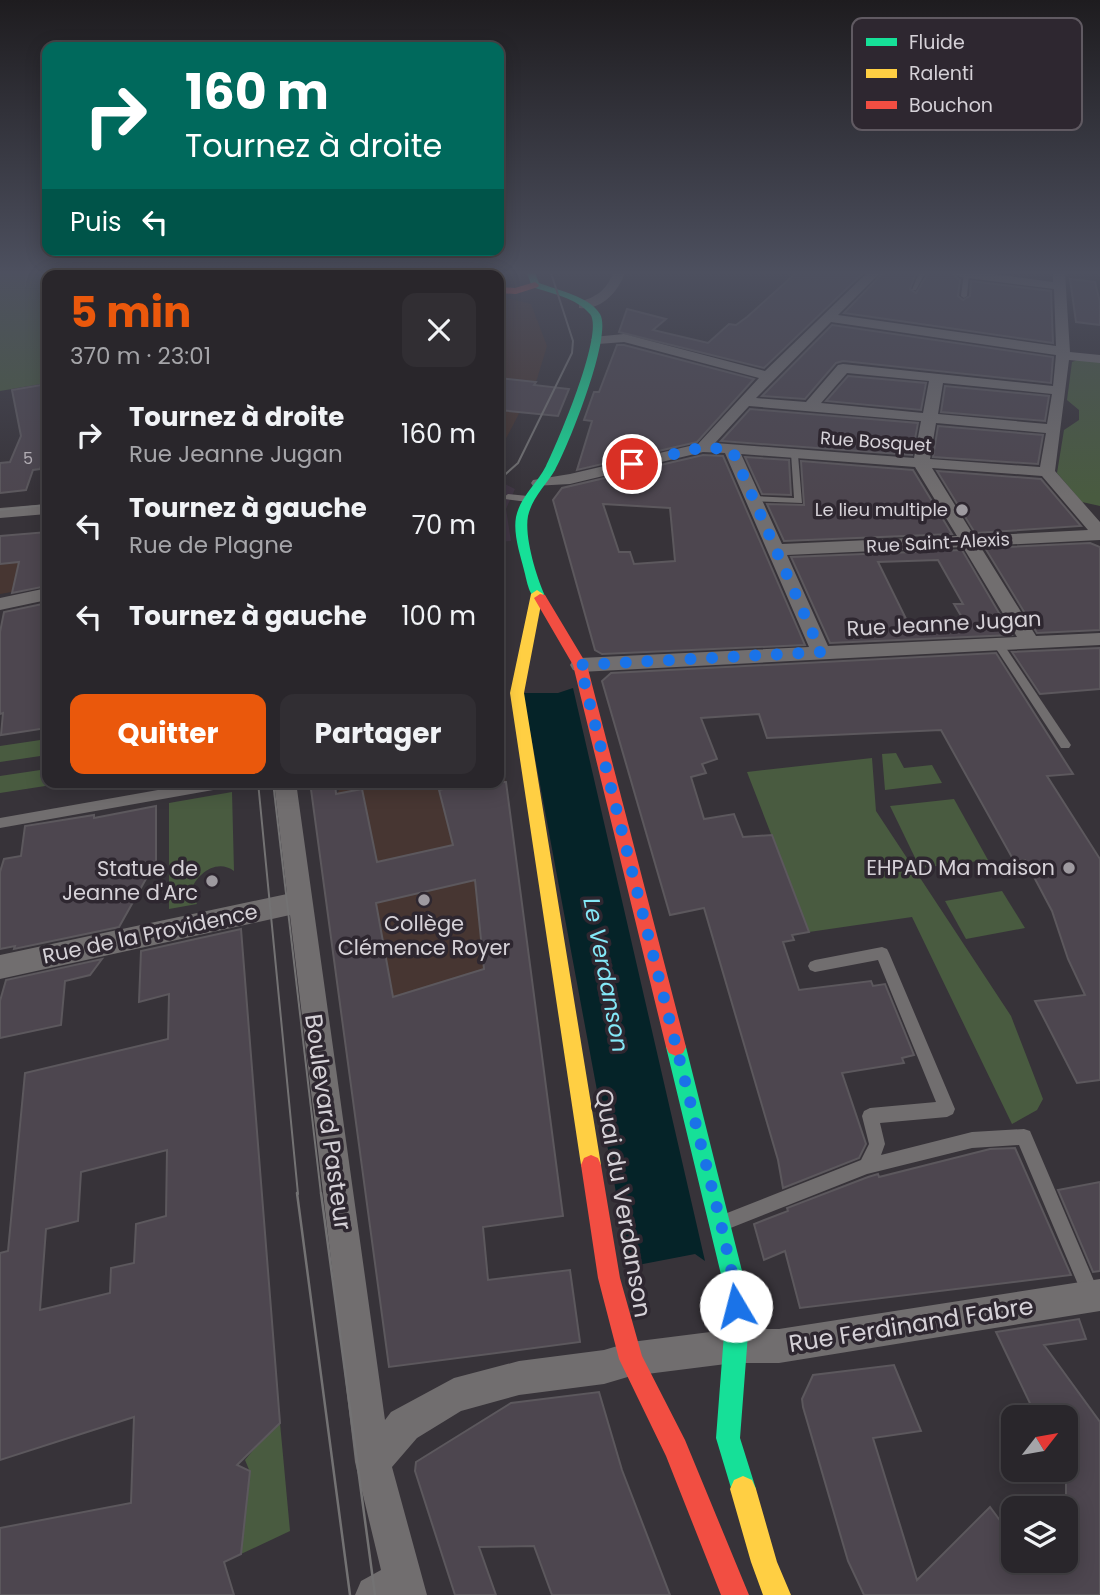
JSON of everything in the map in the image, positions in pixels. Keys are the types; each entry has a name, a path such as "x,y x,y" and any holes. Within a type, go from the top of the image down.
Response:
{"main road":[{"path":"596,347 550,471 528,499 521,524 537,594 582,673 721,1224 736,1291 728,1438 764,1562 778,1595"},
{"name":"Quai du Verdanson","path":"537,594 517,683 519,706 609,1278 631,1359 676,1449 735,1595"},
{"path":"559,660 582,673"},
{"path":"520,672 538,663"}],"street":[{"path":"660,347 768,376"},
{"path":"539,483 570,479 703,447 797,347"},
{"path":"1026,347 1100,359"},
{"path":"1062,347 1060,391 1047,472 1100,534"},
{"path":"810,407 843,368 1060,391"},
{"path":"936,378 921,464 1030,642"},
{"path":"746,401 1054,429"},
{"name":"Rue Bosquet","path":"703,447 1047,472"},
{"path":"732,450 821,652"},
{"path":"0,513 42,509"},
{"path":"1079,511 1100,515"},
{"name":"Rue Saint-Alexis","path":"776,550 1100,534"},
{"path":"1,610 42,596"},
{"name":"Rue Jeanne Jugan","path":"582,673 821,652 1100,639"},
{"name":"Boulevard Pasteur","path":"286,788 373,1462 394,1590"},
{"name":"Rue de la Providence","path":"0,967 299,902"},
{"name":"Rue Ferdinand Fabre","path":"373,1462 404,1424 454,1395 519,1378 604,1367 631,1359 734,1346 779,1346 1096,1295"}],"lane":[{"path":"753,499 799,500 794,455"},
{"path":"508,497 528,499"},
{"path":"998,644 1065,745"},
{"path":"0,823 196,788"},
{"path":"815,966 882,953 947,1109 870,1116 877,1144 867,1166"},
{"path":"721,1224 867,1166 972,1140 1024,1137 1096,1295"}],"shaded area":[{"path":"504,347 547,347 537,379 504,442"},
{"path":"504,484 515,489 506,509 511,541 504,542"},
{"path":"42,532 42,587 0,594 0,536"},
{"name":"Collège Clémence Royer","path":"504,770 535,1003 347,1061 318,845 338,840 336,794 339,788 504,788"}],"green space":[{"path":"0,347 42,347 42,384 0,391"},
{"path":"1080,359 1100,361 1100,506 1082,502 1057,473 1064,430 1079,420 1079,410 1067,400 1072,362"},
{"path":"42,740 42,756 0,762 0,746"},
{"path":"896,753 904,768 932,765 942,783 885,790 882,754"},
{"path":"872,758 876,811 1011,1016 1043,1099 1037,1110 1012,1124 912,917 809,932 747,772"},
{"path":"42,770 42,786 0,793 0,776"},
{"path":"232,792 234,871 221,866 208,870 197,879 191,891 197,904 169,909 169,803"},
{"path":"954,799 988,860 920,868 890,806"},
{"path":"1002,891 1025,928 966,939 945,901"},
{"path":"280,1423 290,1531 241,1554 250,1472 245,1460 267,1433"}],"water":[{"name":"Le Verdanson","path":"573,688 705,1261 695,1254 643,1264 631,1273 523,693 558,693"}],"building":[{"path":"616,347 633,347 754,379 697,442 577,470 592,421 584,420 594,392 599,392"},
{"path":"681,347 785,347 764,368"},
{"path":"810,347 987,347 1053,357 1051,383 843,361 836,363 805,399 762,396"},
{"path":"848,376 926,383 921,410 826,401"},
{"path":"504,379 569,389 558,416 504,411"},
{"path":"42,385 42,463 40,469 33,470 26,490 0,493 0,463 10,462 21,436 12,390"},
{"path":"945,386 1049,396 1045,421 941,412"},
{"path":"750,409 918,423 912,455 721,441"},
{"path":"938,426 1043,435 1038,464 933,457"},
{"path":"703,455 723,456 805,645 602,654 595,650 553,500 562,488","holes":["603,504 670,508 675,561 634,564 630,552 619,552"]},
{"path":"745,457 789,460 791,495 762,494"},
{"path":"801,461 913,470 952,534 784,541 767,504 804,505"},
{"path":"937,471 1041,479 1081,526 975,533"},
{"path":"42,532 42,587 12,593 19,562 0,564 0,536"},
{"path":"1090,543 1100,547 1100,630 1037,633 985,548"},
{"path":"962,550 1012,635 830,643 791,557","holes":["938,560 963,604 954,604 967,626 911,629 878,562"]},
{"path":"42,604 42,729 1,735 3,713 0,714 0,632 4,612"},
{"path":"1100,648 1100,689 1040,694 1012,652"},
{"path":"996,653 1073,774 1047,776 1100,859 1100,1080 1077,1083 1035,1001 1085,995 1068,959 1052,911 1025,860 1014,861 941,730 767,738 759,714 701,718 717,759 702,764 706,773 691,777 704,819 734,814 743,837 772,835 809,932 792,935 794,940 783,942 799,990 871,981 873,986 885,984 914,1055 902,1058 904,1063 842,1073 866,1144 859,1158 783,1188 778,1160 704,908 670,915 602,681 611,673"},
{"path":"506,782 563,1216 483,1227 488,1280 570,1270 580,1342 389,1367 311,788 336,788 336,794 362,789 377,862 453,845 439,790 504,788","holes":["475,880 484,969 393,997 376,903"]},
{"path":"156,806 156,861 119,927 14,949 15,946 0,949 0,872 4,859 21,856 25,826 94,815 94,818"},
{"path":"241,929 280,1423 237,1465 250,1471 241,1554 224,1562 234,1595 0,1595 0,1528 131,1503 134,1417 0,1460 0,1253 8,1251 25,1073 168,1039 169,994 139,1002 141,951","holes":["167,1150 166,1216 136,1224 134,1263 111,1268 110,1293 40,1310 46,1229 78,1221 81,1172"]},
{"path":"102,959 90,975 65,981 61,1025 0,1038 0,1001 6,980"},
{"path":"1015,1148 1071,1275 800,1308 785,1251 764,1260 754,1224 788,1211 787,1208 878,1174 879,1177 990,1149"},
{"path":"1100,1182 1100,1271 1093,1272 1058,1190"},
{"path":"1079,1319 1086,1339 1044,1345 1100,1422 1100,1595 864,1595 848,1561 803,1407 802,1399 813,1375 894,1365 921,1431 873,1438 917,1580 990,1507 1001,1522 1001,1573 1078,1573 1078,1496 1066,1496 1066,1482 1078,1482 1078,1405 1031,1405 996,1332"},
{"path":"599,1392 622,1470 670,1595 552,1595 534,1546 479,1547 496,1595 455,1595 415,1471 416,1462 511,1403"}],"tram line":[{"path":"504,476 518,463 572,347"},
{"path":"0,510 42,506"},
{"path":"259,788 298,1194"},
{"path":"274,788 321,1194"},
{"path":"297,1193 350,1595"},
{"path":"321,1193 375,1595"}],"traffic: fast":[{"path":"540,598 525,551 522,517 564,439 595,347"},
{"path":"676,1047 736,1291 737,1321 728,1438 743,1489"}],"traffic: slow":[{"path":"537,594 517,693 591,1165"},
{"path":"743,1489 764,1562 777,1595"}],"traffic: jam":[{"path":"540,598 580,665 676,1047"},
{"path":"591,1165 609,1278 631,1359 676,1449 735,1595"}],"place":[{"name":"Le lieu multiple","path":"962,510"},
{"name":"EHPAD Ma maison","path":"1069,868"},
{"name":"Statue de Jeanne d'Arc","path":"212,881"},
{"name":"Collège Clémence Royer","path":"424,900"}],"route":[{"path":"632,464 703,447 732,450 821,652 580,665 721,1224 736,1291 736,1306"}]}
